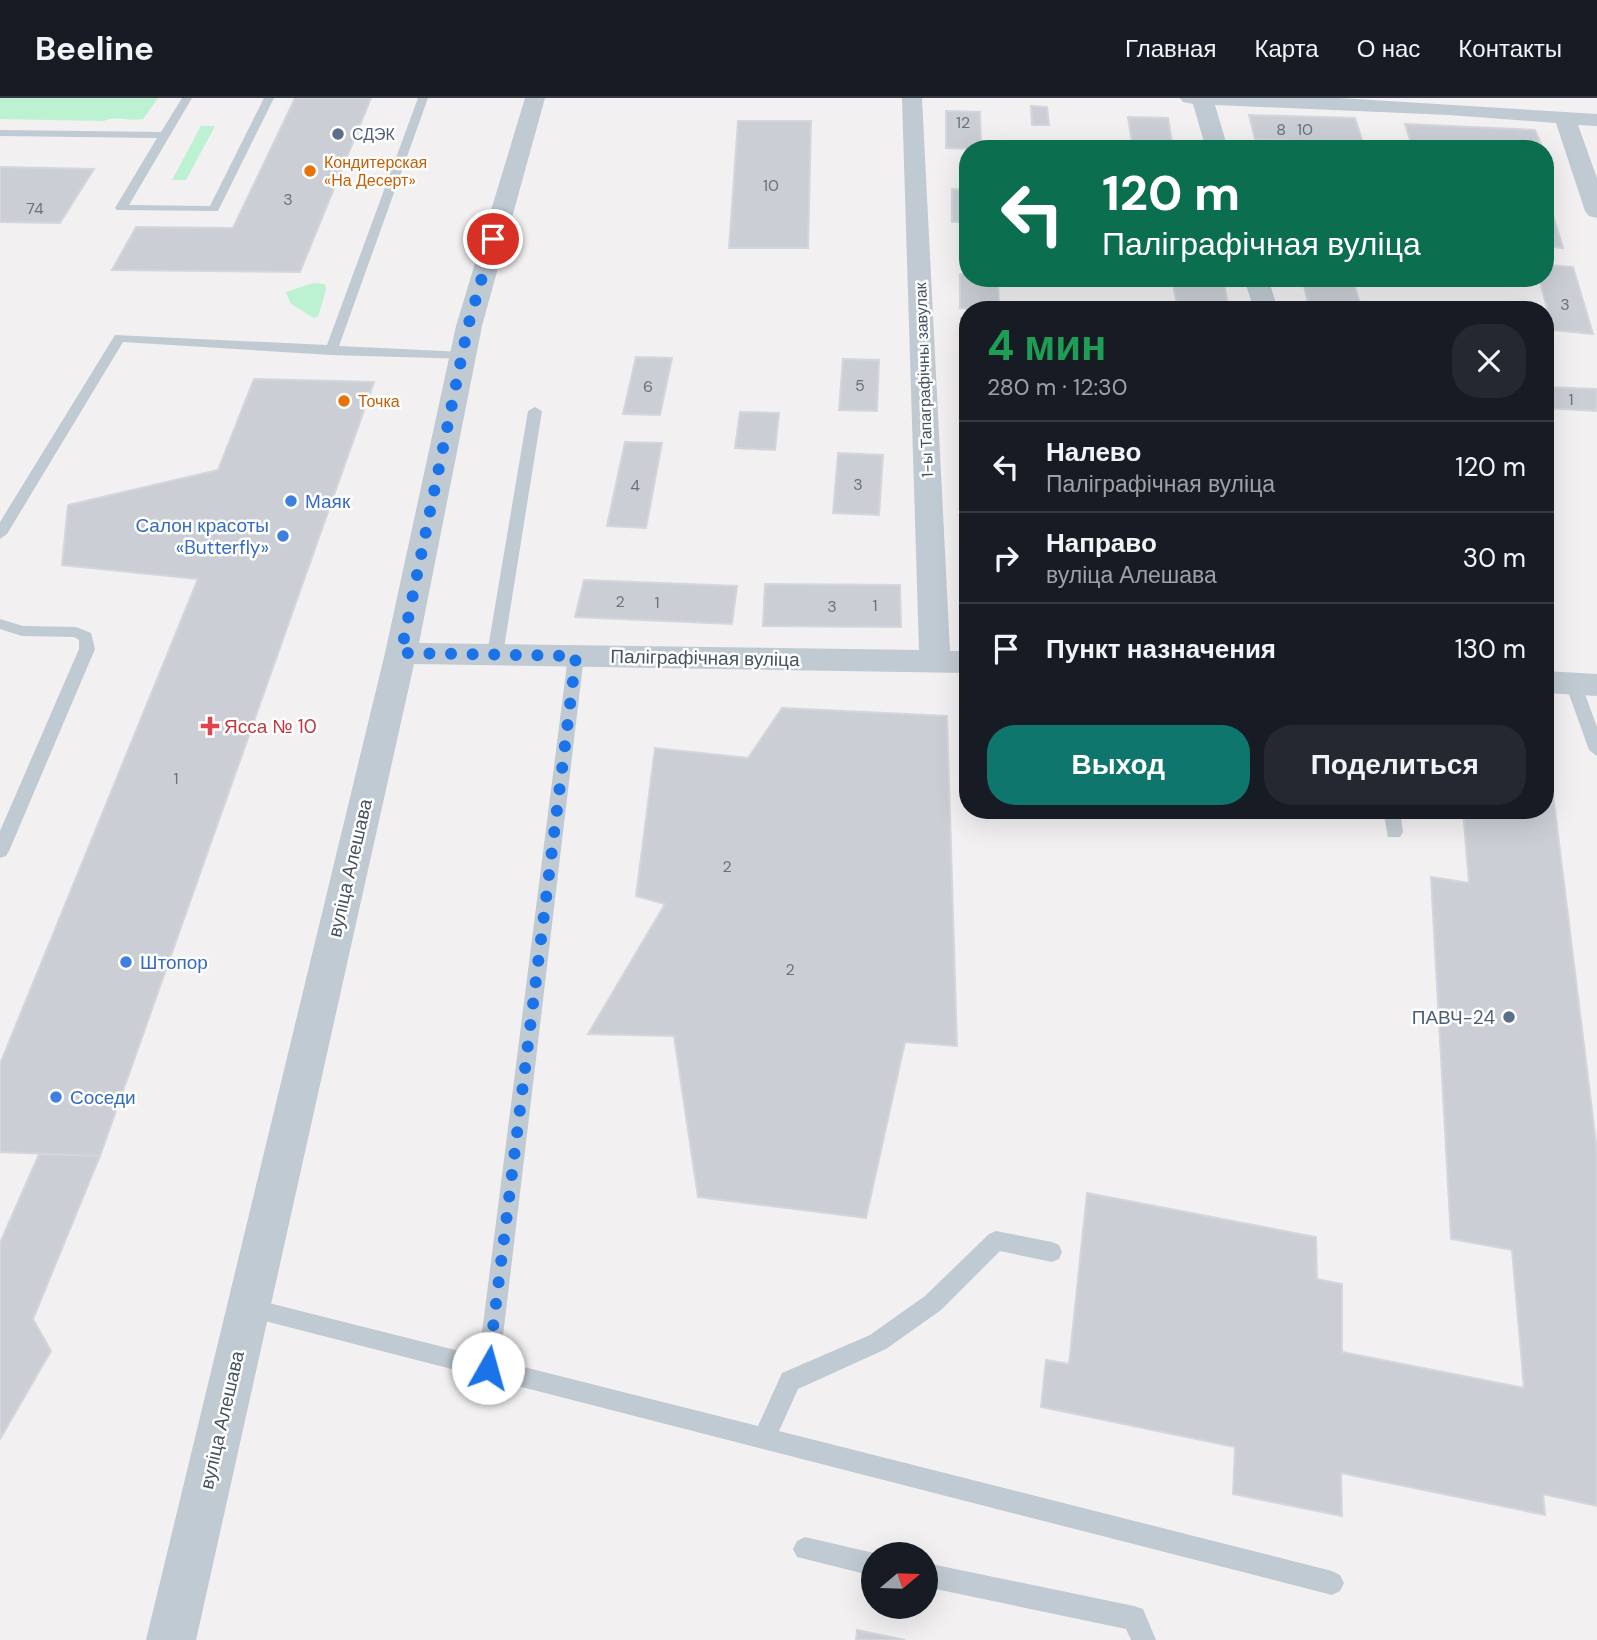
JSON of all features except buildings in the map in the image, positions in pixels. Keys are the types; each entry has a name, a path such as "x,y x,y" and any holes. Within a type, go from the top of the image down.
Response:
{"street":[{"name":"вуліца Алешава","path":"171,1640 401,653 472,312 535,98"},
{"name":"1-ы Тапаграфічны завулак","path":"912,98 935,662"},
{"path":"1190,98 1448,109 1597,120"},
{"path":"1202,98 1214,140"},
{"path":"1565,118 1597,211"},
{"name":"Паліграфічная вуліца","path":"401,653 959,662"}],"lane":[{"path":"187,98 121,208 214,209 269,98"},
{"path":"331,351 423,98"},
{"path":"0,133 165,135"},
{"path":"0,534 119,338 463,356"},
{"path":"495,654 535,411"},
{"path":"0,624 22,631 76,632 86,637 87,649 0,851"},
{"path":"488,1368 576,656"},
{"path":"1572,683 1597,750"},
{"path":"1392,819 1394,832"},
{"path":"764,1439 790,1381 878,1342 933,1303 996,1241 1052,1252"},
{"path":"248,1308 1332,1583"},
{"path":"804,1549 861,1561"},
{"path":"938,1577 1134,1618 1144,1640"}],"green space":[{"path":"0,98 158,98 143,119 104,121 0,119"},
{"path":"201,126 215,126 186,180 172,180"},
{"path":"313,283 325,284 326,290 318,317 314,318 291,304 286,292"}],"place":[{"name":"СДЭК","path":"338,134"},
{"name":"Кондитерская «На Десерт»","path":"310,171"},
{"name":"Точка","path":"344,401"},
{"name":"Маяк","path":"291,501"},
{"name":"Салон красоты «Butterfly»","path":"283,536"},
{"name":"Ясса № 10","path":"210,726"},
{"name":"Штопор","path":"126,962"},
{"name":"ПАВЧ-24","path":"1509,1017"},
{"name":"Соседи","path":"56,1097"}],"route":[{"path":"488,1368 576,656 401,653 468,326 493,239"}]}
